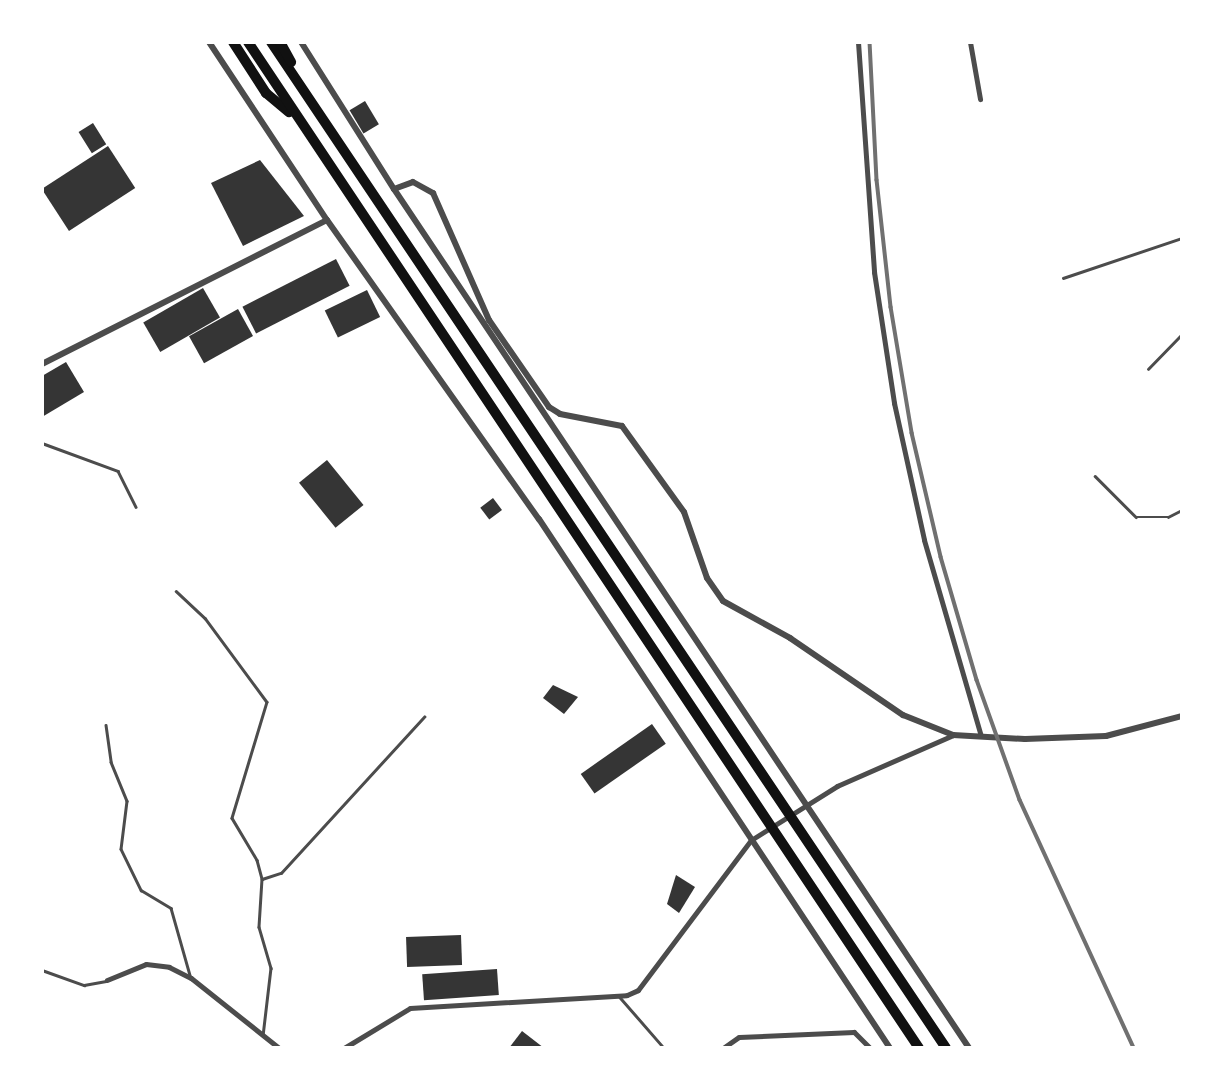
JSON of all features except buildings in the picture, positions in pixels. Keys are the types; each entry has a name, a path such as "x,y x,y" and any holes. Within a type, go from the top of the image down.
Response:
{"highway":[{"path":"233,42 266,93 295,116"},
{"path":"248,42 919,1048"},
{"path":"271,42 713,695 946,1048"},
{"path":"280,42 322,121"}],"street":[{"path":"209,42 327,220 539,519 657,702 890,1048"},
{"path":"301,42 394,189 810,805 969,1048"},
{"path":"858,42 874,272 894,403 924,540 981,736"},
{"path":"970,42 980,99"},
{"path":"394,189 413,182 433,193 489,320 549,407 559,414 622,426 684,512 707,578 723,601 790,638 903,715 953,735 1106,737 1182,716"},
{"path":"42,363 327,220"},
{"path":"344,1048 410,1008 618,995 646,983 751,840 837,786 953,735"},
{"path":"107,980 146,964 169,967 191,978 278,1048"},
{"path":"723,1048 739,1037 854,1032 870,1048"}],"lane":[{"path":"1063,278 1182,238"},
{"path":"1148,369 1182,334"},
{"path":"42,443 117,471 136,507"},
{"path":"1095,476 1136,517 1168,517 1182,509"},
{"path":"176,592 205,618 267,702 232,818 257,860 262,879 259,926 271,968 263,1036"},
{"path":"262,879 281,873 424,717"},
{"path":"106,725 111,762 127,802 121,849 141,890 171,908 191,978"},
{"path":"42,970 84,985 107,980"},
{"path":"618,995 664,1048"}],"railway":[{"path":"870,42 877,180 891,307 912,433 941,557 977,680 1020,800 1134,1048"}]}
